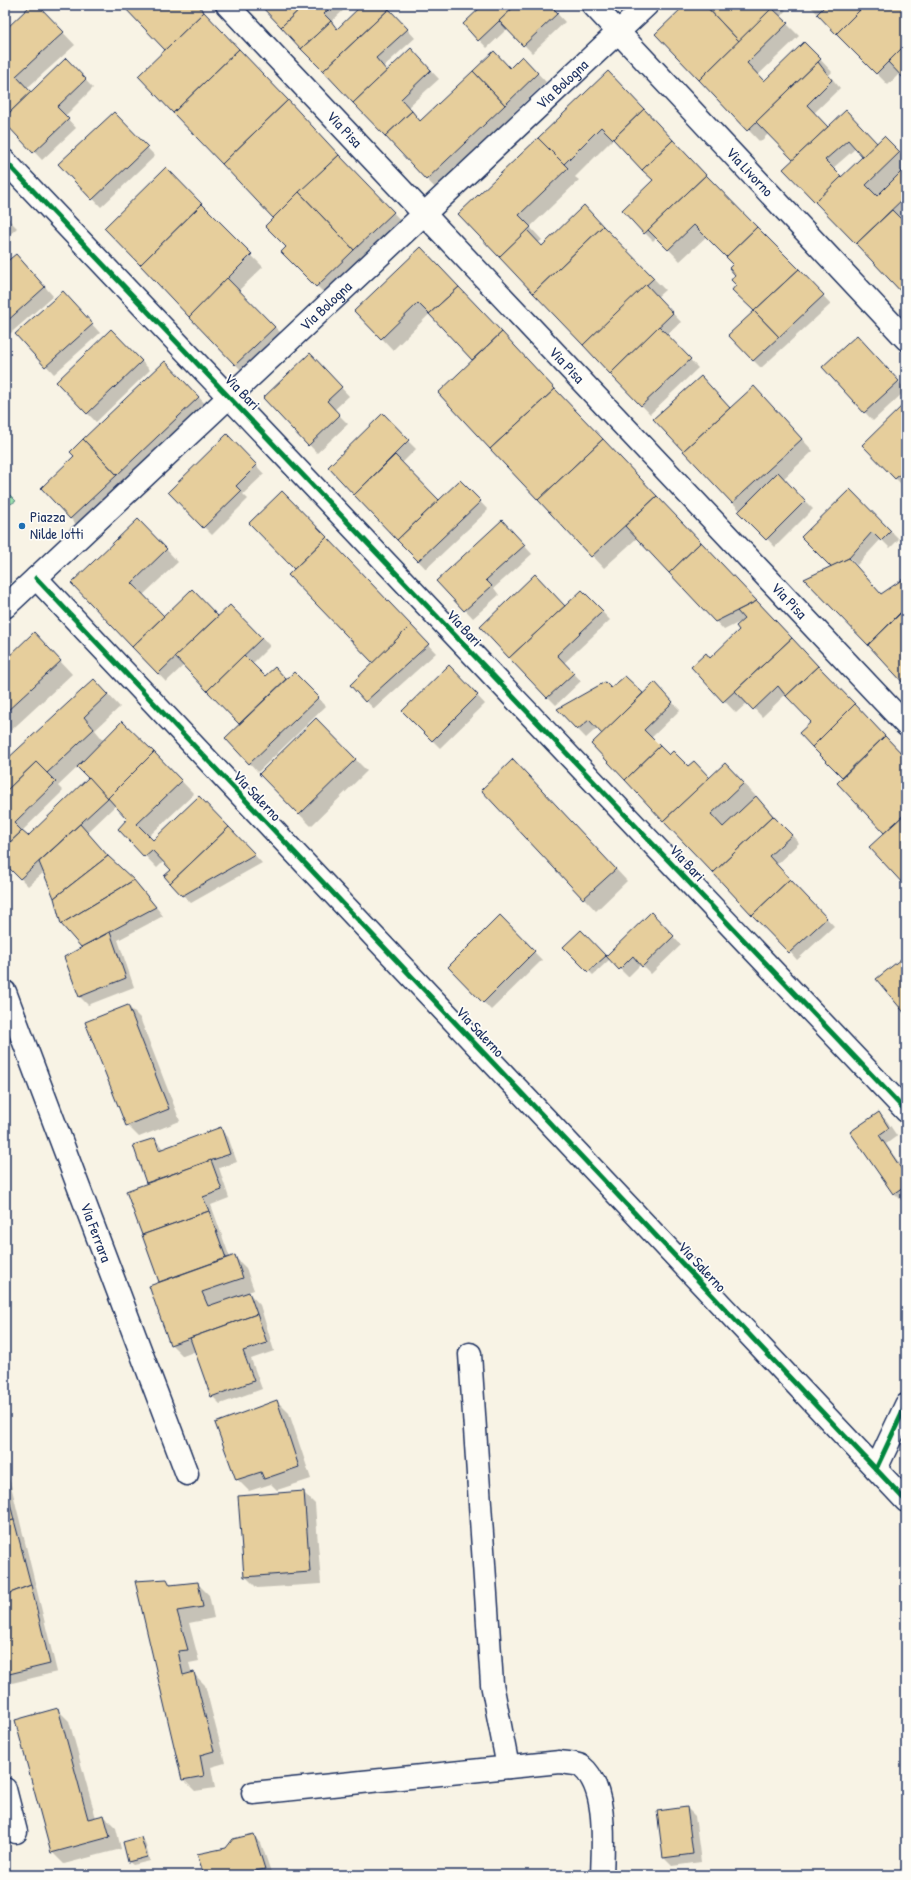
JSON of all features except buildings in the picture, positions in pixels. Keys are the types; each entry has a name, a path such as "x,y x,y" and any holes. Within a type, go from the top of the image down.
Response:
{"street":[{"name":"Via Pisa","path":"227,5 906,726"},
{"name":"Via Livorno","path":"593,5 906,339"},
{"name":"Via Bologna","path":"5,607 647,5"},
{"name":"Via Bari","path":"5,161 906,1111"},
{"name":"Via Salerno","path":"36,578 906,1501"},
{"name":"Via Ferrara","path":"5,992 187,1474"},
{"path":"470,1354 492,1684 508,1767"},
{"path":"876,1469 906,1405"},
{"path":"253,1793 560,1762 580,1765 588,1774 598,1792 603,1834 602,1875"},
{"path":"5,1789 16,1832"}],"green space":[{"path":"5,490 16,501 5,507"}],"cycle path":[{"path":"5,161 906,1111"},
{"path":"36,578 906,1501"},
{"path":"876,1469 906,1405"}],"place":[{"name":"Piazza Nilde Iotti","path":"22,526"}]}
